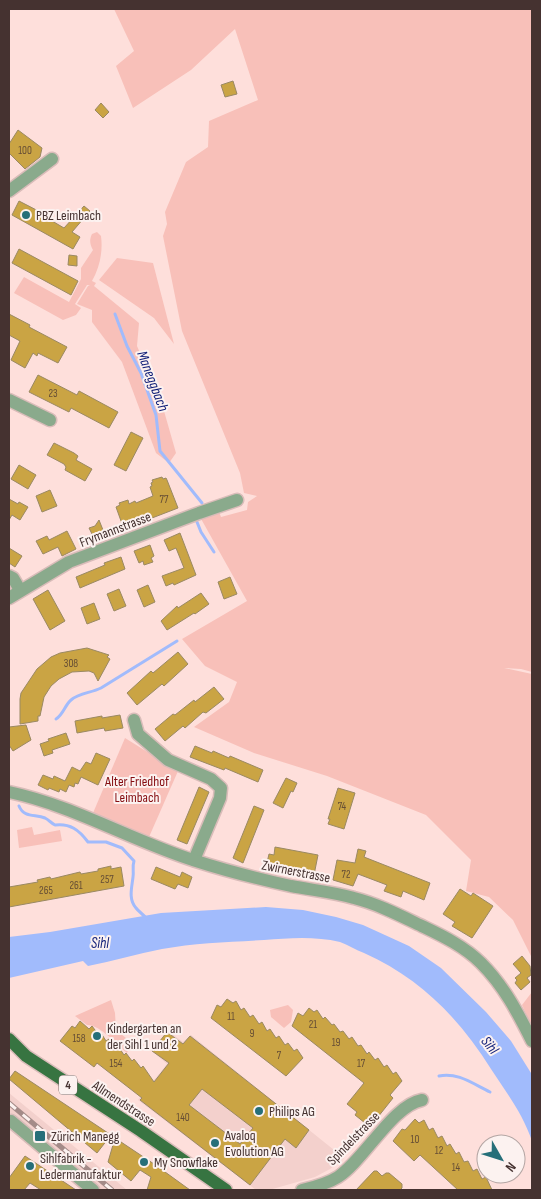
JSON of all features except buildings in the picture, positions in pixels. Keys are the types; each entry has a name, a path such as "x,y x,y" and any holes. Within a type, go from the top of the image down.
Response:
{"main road":[{"name":"Allmendstrasse","path":"9,1039 26,1056 141,1131 226,1190"}],"street":[{"path":"9,190 52,159"},
{"path":"9,400 50,420"},
{"name":"Frymannstrasse","path":"9,598 69,562 237,500"},
{"path":"9,576 13,578 20,590"},
{"path":"134,720 138,734 168,760 211,779 221,788 220,798 194,860"},
{"name":"Zwirnerstrasse","path":"9,792 64,808 194,860 246,876 354,898 400,915 461,947 480,962 515,1006 532,1041"},
{"name":"Spindelstrasse","path":"302,1190 318,1187 339,1177 354,1164 399,1112 412,1102 422,1100"},
{"path":"10,1121 93,1190"}],"shaded area":[{"path":"168,1031 183,1042 191,1035 344,1158 330,1169 315,1177 269,1190 256,1190 138,1100 167,1064 152,1051"},
{"path":"9,1093 127,1190 102,1190 9,1112"}],"green space":[{"path":"114,9 532,9 532,672 504,668 532,674 532,958 513,920 489,897 466,891 471,860 426,815 327,776 254,753 194,727 229,702 237,682 205,666 182,639 247,601 200,517 218,509 221,517 247,510 248,502 257,496 244,493 240,473 182,331 163,236 167,224 165,212 186,162 208,147 209,121 258,100 235,29 191,70 133,108 116,66 134,51"},
{"path":"97,232 101,236 101,253 99,265 92,281 96,283 94,286 139,323 137,346 162,404 176,453 169,463 156,453 122,362 92,322 92,310 77,304 90,285 87,285 75,304 81,308 76,315 63,320 14,293 24,277 69,302 81,279 81,268 93,250 90,242 91,236"},
{"path":"117,258 153,263 174,344 154,318 99,280"},
{"name":"Alter Friedhof Leimbach","path":"125,738 178,771 149,837 93,813"},
{"path":"32,827 34,835 60,830 62,841 19,848 17,830"},
{"path":"532,992 532,1027 522,1005"},
{"path":"111,1000 115,1013 116,1030 131,1042 127,1053 103,1031 87,1025 75,1016"},
{"path":"288,1005 293,1010 291,1022 284,1028 271,1017 270,1010"}],"water":[{"name":"Sihl","path":"266,907 303,910 363,925 409,946 441,968 486,1012 511,1041 531,1073 532,1141 519,1112 479,1050 452,1016 403,974 340,942 312,938 292,938 187,945 88,966 83,961 9,978 9,937 161,913"}],"waterway":[{"name":"Maneggbach","path":"115,314 127,346 141,373 156,415 160,451 202,503"},
{"name":"Maneggbach","path":"197,522 214,552"},
{"name":"Maneggbach","path":"56,719 74,698 101,688 177,641"},
{"name":"Maneggbach","path":"19,806 27,814 45,818 55,825 65,825 74,828 88,842 106,842 122,848 134,861 132,901 147,919"},
{"path":"439,1076 459,1077 490,1092"}],"railway":[{"path":"9,1103 112,1190"}],"place":[{"name":"PBZ Leimbach","path":"26,215"},
{"name":"Kindergarten an der Sihl 1 und 2","path":"97,1036"},
{"name":"Philips AG","path":"259,1111"},
{"name":"Zürich Manegg","path":"40,1136"},
{"name":"Avaloq Evolution AG","path":"215,1143"},
{"name":"My Snowflake","path":"144,1162"},
{"name":"Sihlfabrik - Ledermanufaktur","path":"30,1166"}]}
